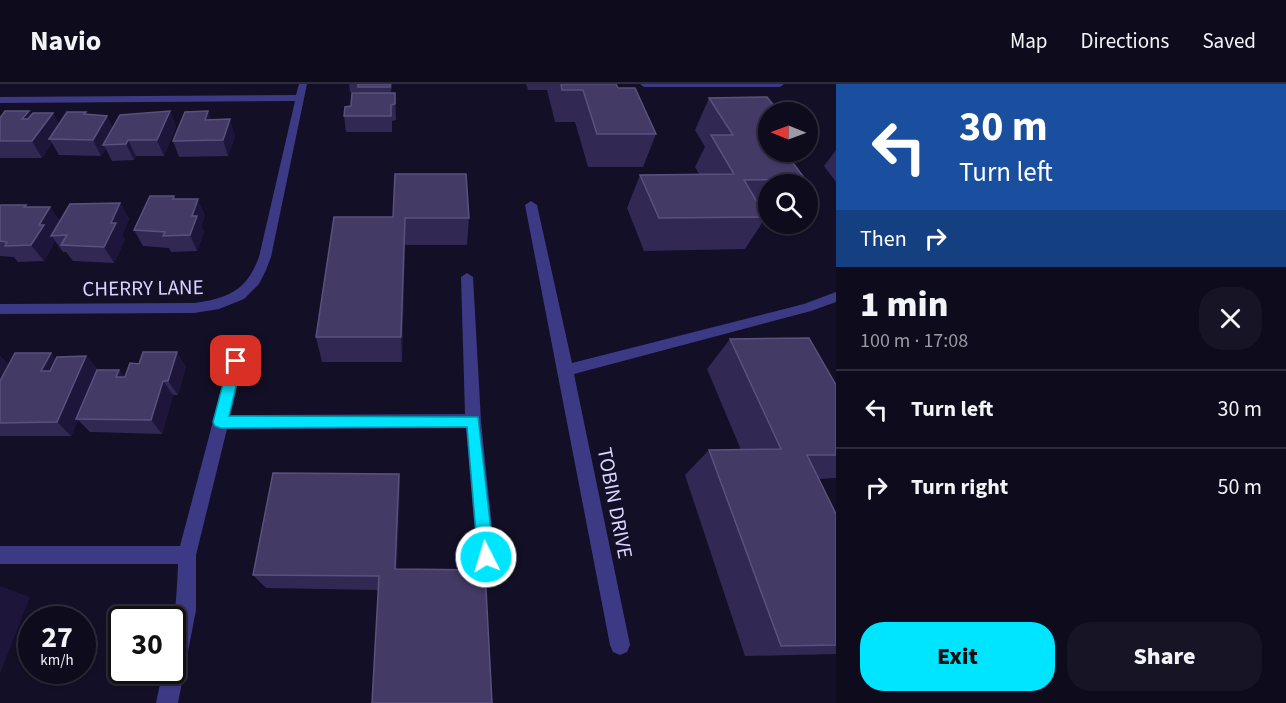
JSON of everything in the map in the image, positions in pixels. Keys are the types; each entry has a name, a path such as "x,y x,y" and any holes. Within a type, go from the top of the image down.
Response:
{"street":[{"name":"CHERRY LANE","path":"0,309 194,308 216,306 238,296 254,284 262,266 303,84"},
{"path":"644,84 780,84"},
{"path":"0,100 300,98"},
{"name":"TOBIN DRIVE","path":"531,205 620,645"},
{"path":"467,277 473,421 486,557"},
{"path":"566,370 806,308 836,297"},
{"path":"167,703 186,610 188,555 236,361"},
{"path":"220,422 473,421"},
{"path":"0,555 188,555"}],"building":[{"path":"358,84 390,84 390,87 358,87"},
{"path":"561,84 616,84 618,88 635,88 656,134 597,134 583,90 562,90"},
{"path":"352,93 395,93 395,104 391,105 391,116 344,116 345,107 351,106"},
{"path":"767,97 771,102 758,102 758,162 792,162 801,174 758,174 758,180 744,180 758,204 758,217 659,218 640,175 734,174 711,135 733,135 709,98"},
{"path":"5,111 29,111 22,119 28,119 33,113 53,113 32,141 0,141 0,118"},
{"path":"170,111 157,140 128,140 126,144 103,145 120,115"},
{"path":"208,111 205,120 230,119 223,140 173,141 185,112"},
{"path":"67,112 86,112 84,114 107,116 93,140 49,139"},
{"path":"395,174 466,174 469,218 405,218 401,337 316,337 334,217 393,217"},
{"path":"150,196 198,199 192,216 197,216 190,235 163,236 165,232 134,230"},
{"path":"120,203 111,223 116,223 104,247 61,245 67,235 51,236 70,204"},
{"path":"1,205 50,207 39,225 44,225 31,245 5,246 7,242 0,241"},
{"path":"809,338 836,385 836,455 807,455 836,514 836,645 781,646 709,450 781,449 730,339"},
{"path":"143,352 177,352 168,381 163,381 151,420 76,419 97,370 119,370 116,377 125,377 130,363 139,364"},
{"path":"15,353 51,353 41,371 50,371 57,357 86,356 57,422 0,423 0,381"},
{"path":"273,473 399,474 395,569 485,570 492,703 372,703 379,576 253,575"}],"route":[{"path":"236,361 220,422 473,421 486,557"}]}
